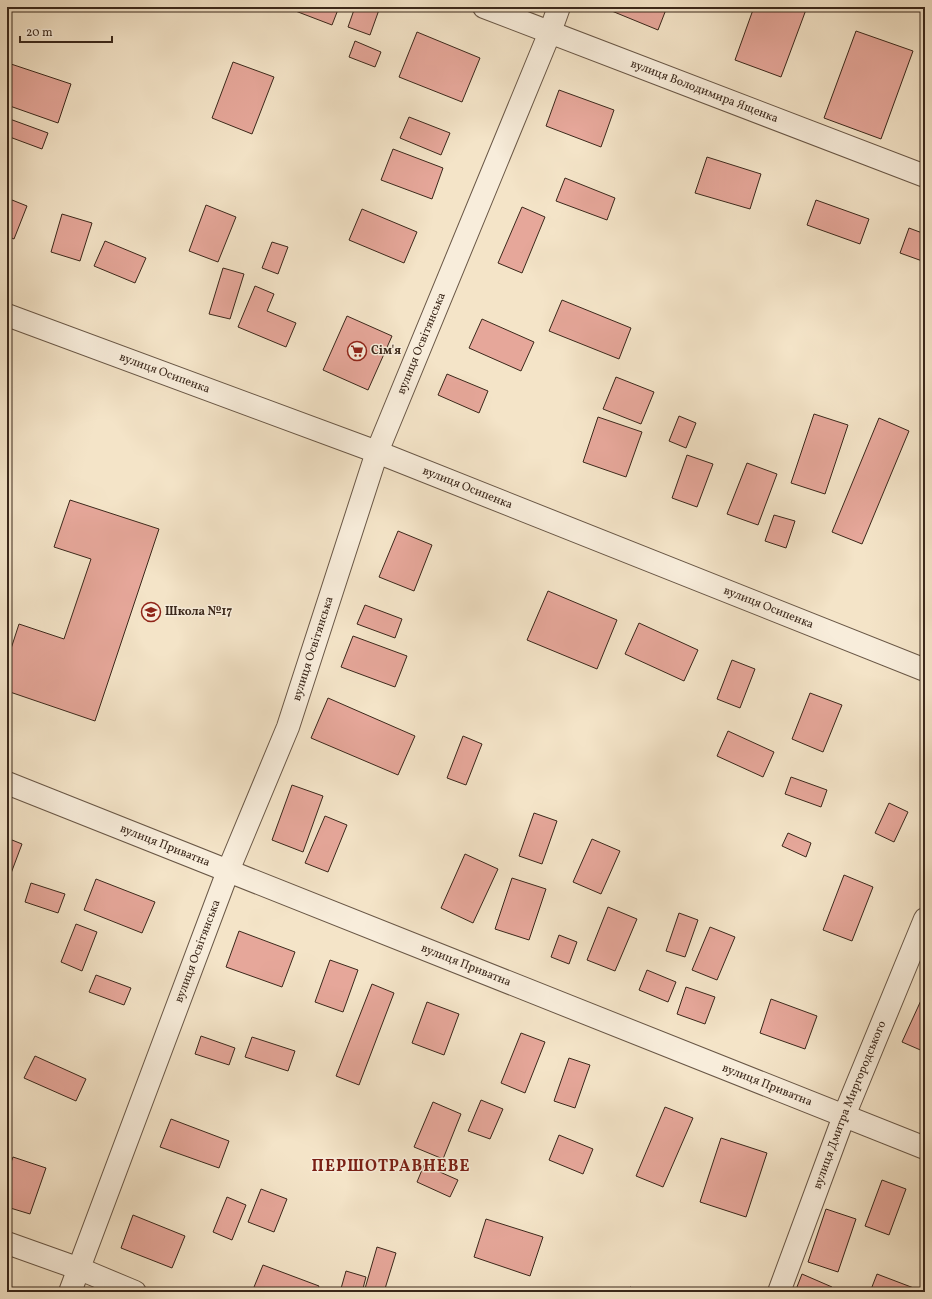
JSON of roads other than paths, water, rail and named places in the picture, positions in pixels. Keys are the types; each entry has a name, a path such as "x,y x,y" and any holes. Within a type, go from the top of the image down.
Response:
{"street":[{"name":"вулиця Володимира Ященка","path":"484,7 925,176"},
{"name":"вулиця Освітянська","path":"70,1292 80,1269 228,871 288,727 377,452 559,7"},
{"name":"вулиця Осипенка","path":"7,315 377,452 925,670"},
{"name":"вулиця Приватна","path":"7,783 925,1148"},
{"name":"вулиця Дмитра Миргородського","path":"779,1292 844,1116 925,919"},
{"path":"7,1243 80,1269 135,1292"}],"place":[{"name":"Сім'я","path":"357,351"},
{"name":"Школа №17","path":"151,612"}],"district":[{"name":"ПЕРШОТРАВНЕВЕ","path":"391,1167"}]}
